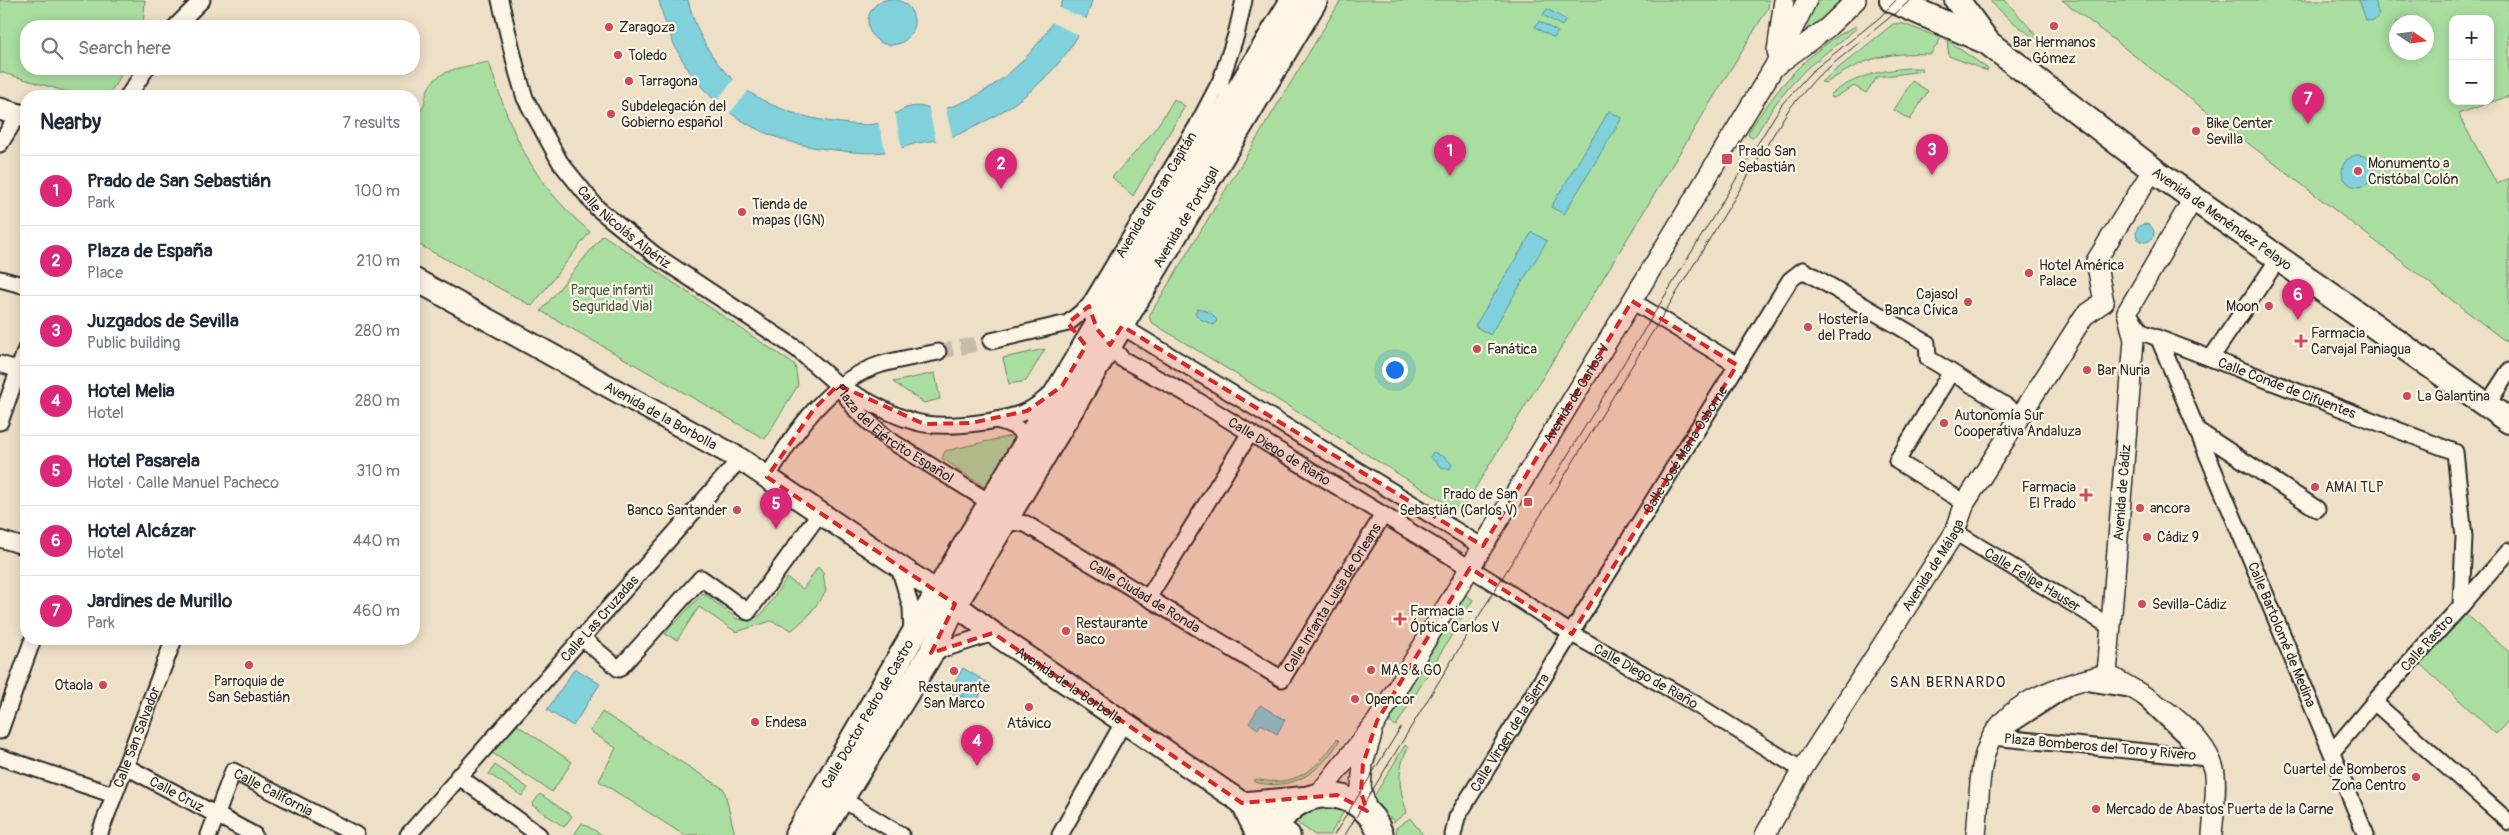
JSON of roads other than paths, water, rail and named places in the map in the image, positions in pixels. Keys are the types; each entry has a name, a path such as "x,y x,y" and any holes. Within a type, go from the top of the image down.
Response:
{"main road":[{"name":"Avenida de Portugal","path":"947,598 998,512 1057,434 1101,328 1293,0"},
{"name":"Avenida de Portugal","path":"947,598 976,568 1028,441 1062,386 1315,0"},
{"path":"1892,0 1987,42"},
{"path":"1957,0 1987,42"},
{"name":"Avenida de Menéndez Pelayo","path":"1987,42 2155,171 2509,421"},
{"name":"Avenida de la Borbolla","path":"420,282 740,459 947,598 993,633 1242,803 1274,833"},
{"name":"Calle Doctor Pedro de Castro","path":"798,835 833,794 922,647 947,598"},
{"name":"Calle Doctor Pedro de Castro","path":"819,835 833,794"},
{"path":"1242,803 1337,795 1355,802 1367,810 1378,824 1382,835"},
{"path":"1274,833 1285,814 1297,804 1314,796"}],"street":[{"path":"182,20 202,0"},
{"name":"Calle Nicolás Alpériz","path":"500,0 525,98 548,143 586,196 625,233 797,350 838,385"},
{"name":"Avenida del Gran Capitán","path":"990,341 1068,323 1101,328 1220,80 1236,35 1244,0"},
{"path":"1774,67 1784,0"},
{"name":"Avenida de Carlos V","path":"1314,796 1377,721 1774,67 1807,0"},
{"path":"1774,67 1827,28 1856,0"},
{"path":"132,90 142,75"},
{"name":"Avenida del Gran Capitán","path":"1220,80 1223,119"},
{"path":"0,144 15,114"},
{"path":"2155,171 2147,179 2096,261 2104,302 2127,312 2194,199"},
{"path":"2211,358 2279,258"},
{"name":"Calle José María Osborne","path":"1572,634 1790,280 1803,270 1927,343 1928,358 1950,372"},
{"path":"0,279 20,284"},
{"path":"1632,302 1737,365"},
{"name":"Avenida de Málaga","path":"1765,835 1802,770 1955,532 1965,503 2084,316 2104,302"},
{"name":"Calle Conde de Cifuentes","path":"2127,312 2142,332 2455,452"},
{"name":"Avenida de Cádiz","path":"2107,674 2134,340 2127,312"},
{"path":"1068,323 1101,328"},
{"name":"Calle Diego de Riaño","path":"1101,328 1122,358 1250,433 1491,581 1572,634 1684,697 1802,770"},
{"name":"Calle Diego de Riaño","path":"1101,328 1483,547"},
{"name":"Calle Bartolomé de Medina","path":"2159,338 2200,432 2366,835"},
{"path":"767,477 814,409 838,385 880,365 938,352"},
{"path":"0,364 20,370"},
{"path":"2487,405 2509,371"},
{"path":"1965,503 1897,461 1950,372 2021,415"},
{"path":"0,422 20,378"},
{"name":"Plaza del Ejército Español","path":"838,385 893,413 924,424 943,425 994,420 1027,411 1062,386"},
{"name":"Plaza del Ejército Español","path":"838,385 857,411 888,439 998,512"},
{"name":"Plaza del Ejército Español","path":"994,420 1013,425 1028,441"},
{"path":"2200,432 2317,508"},
{"path":"1148,598 1250,433"},
{"name":"Avenida de Portugal","path":"976,568 983,540 1032,458 1028,441"},
{"name":"Calle Rastro","path":"2332,752 2374,702 2461,606 2464,537 2455,452"},
{"name":"Calle Las Cruzadas","path":"408,835 458,776 740,459"},
{"name":"Calle Ciudad de Ronda","path":"998,512 1026,524 1282,679"},
{"path":"581,637 619,669 701,578 748,612 820,514"},
{"name":"Calle Infanta Luisa de Orleans","path":"1282,679 1383,515"},
{"name":"Calle Felipe Hauser","path":"1955,532 2110,627"},
{"path":"0,539 20,545"},
{"path":"2461,606 2509,551"},
{"path":"899,567 922,647"},
{"name":"Calle Doctor Pedro de Castro","path":"922,647 993,633"},
{"name":"Calle Virgen de la Sierra","path":"1453,835 1457,817 1572,634"},
{"path":"0,731 31,645"},
{"name":"Calle San Salvador","path":"99,835 172,645"},
{"name":"Plaza Bomberos del Toro y Rivero","path":"1976,835 1984,755 1992,737 2013,711 2060,686 2107,674 2148,697 2183,726 2202,746 2214,770 2212,835"},
{"name":"Plaza Bomberos del Toro y Rivero","path":"2078,681 2136,690"},
{"path":"2374,702 2509,822"},
{"name":"Avenida de Carlos V","path":"1367,810 1361,787 1362,764 1377,721"},
{"path":"1060,835 1124,723"},
{"name":"Plaza Bomberos del Toro y Rivero","path":"1992,737 2208,758"},
{"path":"0,757 114,795"},
{"name":"Calle Cruz","path":"125,766 254,835"},
{"name":"Calle California","path":"216,815 233,771 356,835"},
{"path":"458,776 539,835"},
{"path":"833,794 901,835"},
{"path":"209,835 216,815"}],"water":[{"path":"896,-1 908,5 913,13 913,31 908,39 900,44 886,45 874,39 869,31 868,17 874,5 882,0"},
{"path":"659,0 688,0 696,26 707,48 721,67 757,97 801,115 827,121 868,125 880,123 910,107 947,108 983,92 1001,80 1032,51 1045,34 1063,0 1092,0 1082,28 1066,54 1046,77 1015,103 990,119 954,136 917,143 896,150 872,153 841,151 802,145 772,136 745,122 721,105 700,84 682,60 669,32"},
{"path":"2359,0 2374,0 2379,15 2374,21 2366,20"},
{"path":"1547,9 1566,20 1562,26 1543,15"},
{"path":"1539,21 1558,32 1554,38 1535,27"},
{"path":"1609,111 1622,118 1564,214 1551,207"},
{"path":"2358,155 2364,156 2369,160 2373,165 2373,177 2369,182 2364,186 2358,187 2352,186 2347,182 2343,177 2342,171 2343,165 2347,160 2352,156"},
{"path":"2145,224 2153,229 2154,233 2149,241 2145,242 2137,237 2136,233 2141,225"},
{"path":"1532,232 1547,241 1490,335 1475,326"},
{"path":"1198,308 1211,313 1217,320 1214,325 1200,319 1195,313"},
{"path":"1433,452 1446,458 1452,464 1450,469 1441,467 1430,457"},
{"path":"575,668 600,684 573,726 547,710"},
{"path":"963,668 988,683 981,694 968,686 961,698 949,691"},
{"path":"968,688 980,695 974,706 962,699"},
{"path":"1260,705 1285,720 1277,734 1261,724 1258,729 1249,723"}],"tunnel":[{"path":"938,352 991,341"}],"tram line":[{"path":"1550,484 1782,104 1811,72 1879,18 1896,0"},
{"path":"1345,835 1789,109 1817,77 1911,0"},
{"path":"1334,835 1401,727"}],"place":[{"name":"Bar Hermanos Gómez","path":"2054,26"},
{"name":"Zaragoza","path":"609,27"},
{"name":"Toledo","path":"618,55"},
{"name":"Tarragona","path":"629,81"},
{"name":"Subdelegación del Gobierno español","path":"611,114"},
{"name":"Jardines de Murillo","path":"2308,124"},
{"name":"Bike Center Sevilla","path":"2196,131"},
{"name":"Prado San Sebastián","path":"1727,159"},
{"name":"Monumento a Cristóbal Colón","path":"2358,171"},
{"name":"Juzgados de Sevilla","path":"1932,175"},
{"name":"Prado de San Sebastián","path":"1450,176"},
{"name":"Plaza de España","path":"1001,189"},
{"name":"Tienda de mapas (IGN)","path":"742,212"},
{"name":"Hotel América Palace","path":"2029,273"},
{"name":"Cajasol Banca Cívica","path":"1968,302"},
{"name":"Moon","path":"2269,306"},
{"name":"Hotel Alcázar","path":"2298,320"},
{"name":"Hostería del Prado","path":"1808,327"},
{"name":"Farmacia Carvajal Paniagua","path":"2301,341"},
{"name":"Fanática","path":"1477,349"},
{"name":"Bar Nuria","path":"2087,370"},
{"name":"La Galantina","path":"2407,396"},
{"name":"Autonomía Sur Cooperativa Andaluza","path":"1944,423"},
{"name":"AMAI TLP","path":"2315,487"},
{"name":"Farmacia El Prado","path":"2086,495"},
{"name":"Prado de San Sebastián (Carlos V)","path":"1528,502"},
{"name":"ancora","path":"2140,508"},
{"name":"Banco Santander","path":"737,510"},
{"name":"Hotel Pasarela","path":"776,529"},
{"name":"Cádiz 9","path":"2147,537"},
{"name":"Sevilla-Cádiz","path":"2142,604"},
{"name":"Farmacia - Óptica Carlos V","path":"1400,619"},
{"name":"Restaurante Baco","path":"1066,631"},
{"name":"Parroquia de San Sebastián","path":"249,665"},
{"name":"MAS & GO","path":"1371,670"},
{"name":"Restaurante San Marco","path":"954,671"},
{"name":"Otaola","path":"103,685"},
{"name":"Opencor","path":"1355,699"},
{"name":"Atávico","path":"1029,707"},
{"name":"Endesa","path":"755,722"},
{"name":"Hotel Melia","path":"977,766"},
{"name":"Cuartel de Bomberos Zona Centro","path":"2416,777"},
{"name":"Mercado de Abastos Puerta de la Carne","path":"2096,809"}],"district":[{"name":"SAN BERNARDO","path":"1948,682"}],"park label":[{"name":"Parque infantil Seguridad Vial","path":"612,298"}]}
